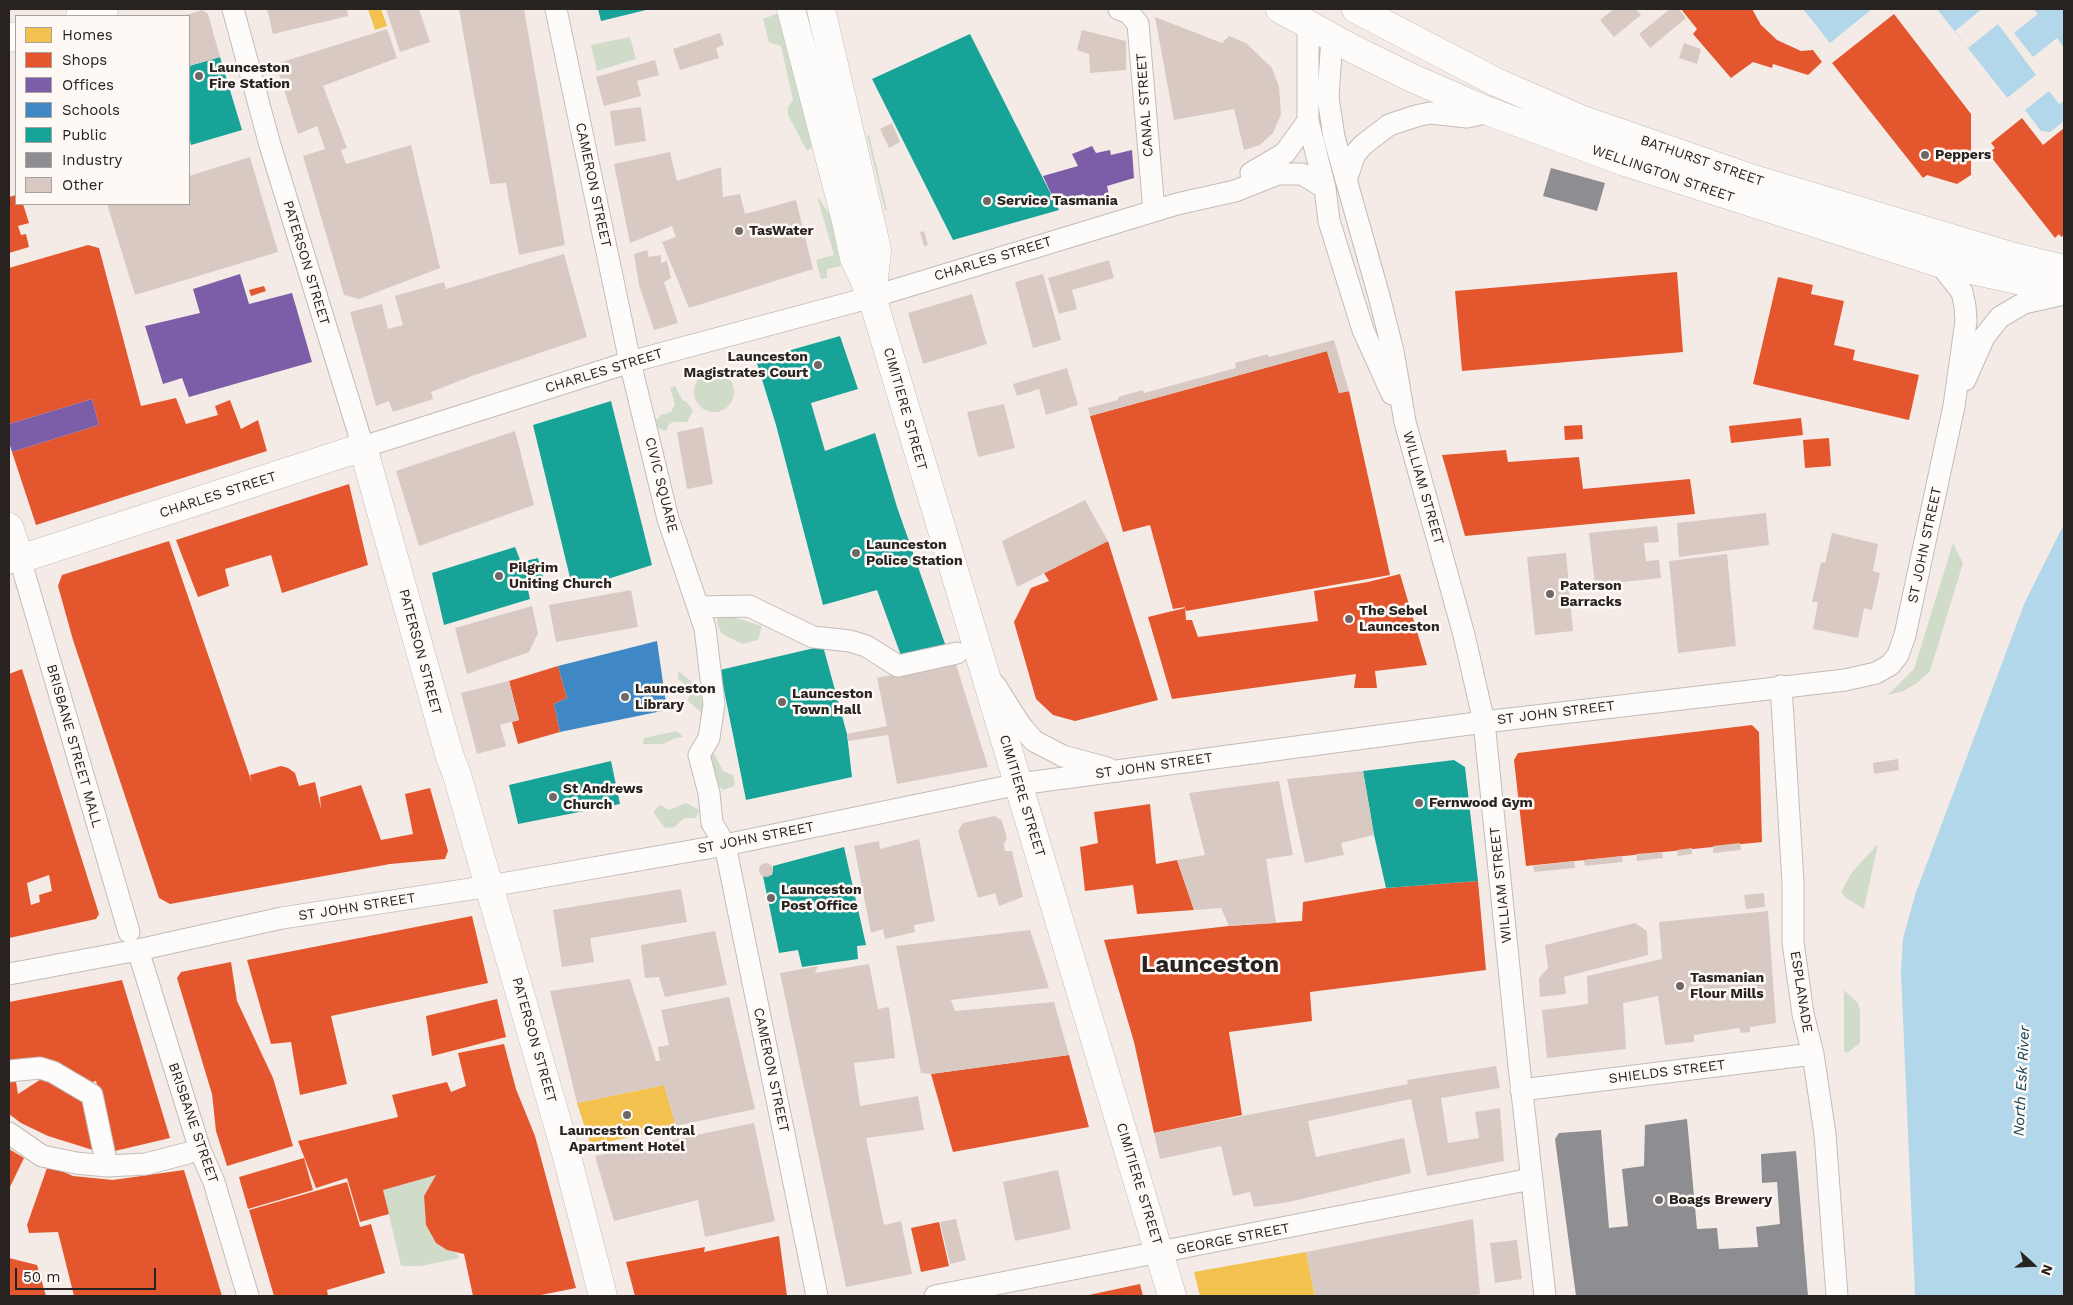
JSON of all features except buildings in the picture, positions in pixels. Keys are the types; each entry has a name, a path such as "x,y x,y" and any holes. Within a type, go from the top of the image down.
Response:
{"main road":[{"path":"83,15 104,9"},
{"name":"CIMITIERE STREET","path":"791,9 854,258 872,297 968,657 1019,784 1172,1296"},
{"name":"CIMITIERE STREET","path":"820,9 877,250 872,297"},
{"name":"WELLINGTON STREET","path":"1280,9 1309,16 1332,38 1412,78 1490,112 1625,162 1939,263 2064,292"},
{"path":"1332,38 1338,9"},
{"name":"BATHURST STREET","path":"1356,9 1496,82 1584,120 1753,178 1990,250 2064,269"},
{"name":"CHARLES STREET","path":"14,561 363,447"},
{"name":"PATERSON STREET","path":"363,447 448,754 490,886 566,1153 603,1296"},
{"path":"9,527 14,561"}],"street":[{"name":"PATERSON STREET","path":"233,9 268,138 363,447"},
{"name":"CAMERON STREET","path":"556,9 630,362"},
{"name":"CANAL STREET","path":"1119,9 1129,13 1138,24 1154,210"},
{"name":"WILLIAM STREET","path":"1309,16 1308,121 1326,188 1329,221 1360,322 1405,422"},
{"name":"WILLIAM STREET","path":"1332,38 1328,97 1334,137 1392,351 1405,422 1464,635 1484,722 1521,1090 1545,1296"},
{"path":"1346,180 1356,154 1363,145 1401,120 1430,113 1467,117 1490,112"},
{"name":"CHARLES STREET","path":"1204,197 1274,162 1292,146 1308,121"},
{"name":"CHARLES STREET","path":"363,447 630,362 872,297 1154,210 1236,190 1288,172 1302,174 1326,188"},
{"name":"ST JOHN STREET","path":"9,974 133,941 490,886 725,845 1019,784 1484,722 1845,680 1876,673 1890,665 1898,654 1912,609 1954,406 1966,321 1966,306 1962,292 1939,263"},
{"path":"1954,406 1984,337 2000,317 2024,303 2064,292"},
{"name":"CIVIC SQUARE","path":"630,362 668,519 700,607 705,628 714,704 709,738 699,755 709,793 712,823 725,845"},
{"name":"BRISBANE STREET MALL","path":"14,561 133,941"},
{"path":"700,607 749,606 813,637 850,641 866,646 898,666 968,657 1034,741 1063,756 1117,771"},
{"name":"ESPLANADE","path":"1781,686 1793,882 1793,942 1803,1014 1813,1054 1824,1134 1837,1296"},
{"name":"CAMERON STREET","path":"725,845 817,1296"},
{"name":"BRISBANE STREET","path":"133,941 200,1150 214,1182 248,1296"},
{"name":"SHIELDS STREET","path":"1521,1090 1813,1054"},
{"path":"9,1071 40,1068 53,1072 92,1095 107,1166"},
{"path":"9,1133 42,1156 52,1160 107,1166 146,1164 188,1153"},
{"name":"GEORGE STREET","path":"935,1296 1531,1179"}],"green space":[{"path":"779,13 814,145 807,151 788,115 788,107 793,100 781,46 769,42 763,19"},
{"path":"630,37 636,59 597,71 591,45"},
{"path":"869,135 887,210 885,210 867,136"},
{"path":"817,196 830,215 841,266 827,269 827,278 821,279 816,260 834,255"},
{"path":"718,372 725,375 731,381 734,392 733,400 725,409 718,412 710,412 703,409 695,400 694,388 697,381 706,373"},
{"path":"675,386 683,401 686,401 693,411 687,422 669,424 666,431 655,427 654,422 661,415 671,412 675,404 670,388"},
{"path":"1953,543 1963,563 1930,671 1917,683 1903,691 1888,695 1914,669"},
{"path":"720,613 762,626 758,640 742,644 721,633 717,622"},
{"path":"678,671 700,688 702,703 709,711 704,715 688,701 691,689 678,679"},
{"path":"677,731 683,737 663,744 643,744 644,738"},
{"path":"713,751 723,771 733,775 735,786 723,790 714,781 703,754"},
{"path":"686,803 699,810 696,818 684,818 675,827 665,828 653,812 660,805 669,810"},
{"path":"1878,844 1864,908 1862,908 1846,898 1841,892 1852,872"},
{"path":"1844,990 1858,1003 1860,1011 1860,1043 1847,1053 1844,1051"},
{"path":"427,1175 436,1175 424,1196 426,1225 436,1243 456,1253 460,1258 421,1266 401,1266 383,1190"}],"water":[{"path":"1803,9 1872,9 1830,43"},
{"path":"1937,9 2064,9 2064,121 2050,132 2041,131 2025,110 2020,114"},
{"name":"North Esk River","path":"2064,524 2064,1296 1915,1296 1901,972 1903,939 1915,895 2025,602"}],"pier":[{"path":"1982,9 2033,9 2038,14 2014,33 2033,57 2057,38 2064,48 2064,101 2059,104 2049,91 2020,114 2007,98 2036,75 1998,24 1968,48 1955,31"}],"place":[{"name":"Launceston Fire Station","path":"199,76"},
{"name":"Peppers","path":"1925,155"},
{"name":"Service Tasmania","path":"987,201"},
{"name":"TasWater","path":"739,231"},
{"name":"Launceston Magistrates Court","path":"818,365"},
{"name":"Launceston Police Station","path":"856,553"},
{"name":"Pilgrim Uniting Church","path":"499,576"},
{"name":"Paterson Barracks","path":"1550,594"},
{"name":"The Sebel Launceston","path":"1349,619"},
{"name":"Launceston Library","path":"625,697"},
{"name":"Launceston Town Hall","path":"782,702"},
{"name":"St Andrews Church","path":"553,797"},
{"name":"Fernwood Gym","path":"1419,803"},
{"name":"Launceston Post Office","path":"771,898"},
{"name":"Tasmanian Flour Mills","path":"1680,986"},
{"name":"Launceston Central Apartment Hotel","path":"627,1115"},
{"name":"Boags Brewery","path":"1659,1200"}],"district":[{"name":"Launceston","path":"1210,965"}]}
